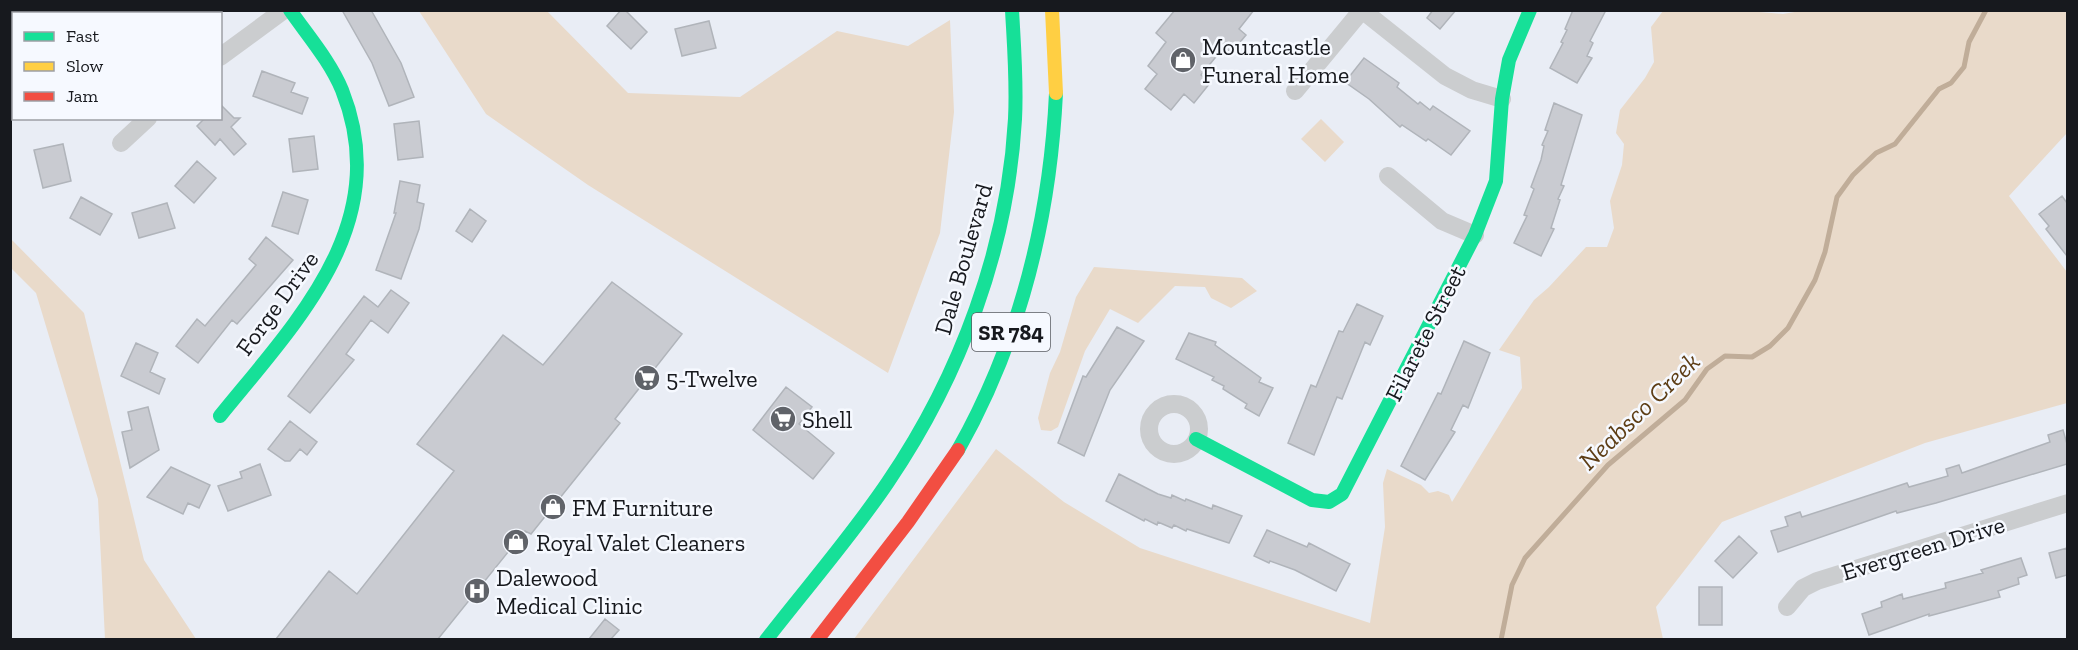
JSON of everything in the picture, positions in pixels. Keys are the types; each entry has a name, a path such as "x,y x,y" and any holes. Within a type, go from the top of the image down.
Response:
{"main road":[{"name":"Forge Drive","path":"220,416 322,286 347,238 359,186 353,124 342,91 290,10"},
{"name":"Dale Boulevard","path":"766,639 887,484 931,412 963,345 987,272 1009,179 1015,132 1016,85 1012,10"},
{"name":"SR 784","path":"817,639 890,547 959,447 1008,342 1026,288 1047,190 1054,140 1056,87 1052,10"},
{"name":"Filarete Street","path":"1196,440 1312,500 1335,501 1348,485 1475,235 1496,181 1502,99 1509,60 1530,10"}],"street":[{"path":"222,56 284,10"},
{"path":"1295,91 1362,10 1445,76 1472,90 1502,99"},
{"path":"121,143 146,120"},
{"path":"1388,177 1442,221 1475,235"},
{"name":"Evergreen Drive","path":"1787,607 1803,588 1817,581 2067,503"}],"shaded area":[{"path":"1736,10 1783,14 1806,10 2067,11 2067,133 2009,196 2067,272 2067,403 1925,443 1722,522 1656,607 1663,639 854,639 996,449 1064,502 1140,548 1370,623 1385,527 1383,483 1387,469 1421,485 1429,493 1438,491 1449,495 1452,502 1522,388 1520,357 1499,350 1534,300 1586,247 1607,247 1614,228 1610,201 1622,165 1624,144 1616,133 1620,110 1645,78 1654,62 1651,27 1663,11"},
{"path":"419,11 547,11 628,93 740,97 837,31 908,46 950,20 954,112 940,233 888,373 588,185 486,114"},
{"path":"1321,119 1344,142 1325,162 1301,139"},
{"path":"10,238 84,313 144,560 196,639 105,639 98,499 36,293 11,268"},
{"path":"1094,267 1242,278 1257,291 1231,308 1211,298 1205,287 1175,286 1138,323 1110,309 1085,351 1058,427 1051,431 1041,430 1038,418 1050,373 1060,352 1076,297"}],"building":[{"path":"342,10 371,10 401,63 414,97 389,106 372,63"},
{"path":"621,10 625,10 647,32 631,49 607,26"},
{"name":"Mountcastle Funeral Home","path":"1175,10 1254,10 1239,29 1246,35 1231,53 1224,47 1201,75 1210,83 1194,103 1184,94 1171,110 1145,89 1157,74 1148,66 1166,42 1156,33"},
{"path":"1433,10 1456,10 1440,29 1427,18"},
{"path":"1573,10 1606,10 1590,41 1593,43 1587,56 1592,58 1577,83 1550,68 1563,43 1561,42"},
{"path":"709,21 716,48 682,56 675,29"},
{"path":"1364,58 1399,83 1397,87 1418,104 1420,102 1430,110 1433,106 1470,131 1451,155 1428,139 1426,141 1402,125 1400,127 1369,99 1345,82"},
{"path":"262,71 295,83 291,92 308,98 302,114 253,96"},
{"path":"1554,103 1582,115 1561,185 1564,186 1558,199 1560,200 1551,228 1554,229 1541,256 1514,243 1527,216 1524,215 1534,189 1531,187 1541,160 1544,146 1542,145 1548,131 1545,130"},
{"path":"222,106 234,118 240,118 231,127 246,144 234,155 220,139 215,145 197,126 203,120 222,120"},
{"path":"419,121 423,157 398,160 394,124"},
{"path":"314,136 318,169 293,172 289,139"},
{"path":"63,144 71,181 43,188 34,150"},
{"path":"197,161 216,178 194,203 175,186"},
{"path":"400,181 420,185 417,202 424,204 419,229 401,279 376,270 396,213 394,213"},
{"path":"283,192 308,200 298,234 272,226"},
{"path":"2062,196 2067,203 2067,256 2046,229 2049,226 2039,214"},
{"path":"81,197 112,214 100,235 70,218"},
{"path":"167,203 175,228 139,238 132,213"},
{"path":"470,209 486,221 472,242 456,231"},
{"path":"266,237 293,260 237,324 232,320 198,363 176,346 197,319 205,326 256,265 249,259"},
{"path":"612,282 682,334 615,419 620,423 531,534 525,531 438,639 276,639 329,571 357,594 454,471 417,444 503,335 543,365"},
{"path":"391,290 409,303 388,333 371,320 346,354 354,360 310,413 288,396 364,296 378,307"},
{"path":"1357,304 1383,316 1370,345 1365,342 1342,399 1337,397 1314,455 1288,443 1311,385 1316,387 1339,331 1343,332"},
{"path":"1117,327 1144,341 1110,390 1084,456 1058,443 1083,376 1086,377"},
{"path":"1189,333 1216,342 1215,345 1261,378 1259,382 1273,388 1259,416 1245,408 1247,404 1223,389 1224,386 1212,380 1214,377 1176,359"},
{"path":"1464,341 1490,353 1468,408 1463,405 1451,430 1455,432 1425,480 1401,466 1438,393 1441,394"},
{"path":"136,343 158,353 150,372 165,379 159,394 121,376"},
{"path":"786,387 812,407 799,424 834,453 813,479 753,430"},
{"path":"148,407 159,450 130,468 122,432 132,430 128,412"},
{"path":"290,421 317,442 307,455 300,449 290,461 285,461 268,449"},
{"path":"2063,430 2067,444 2067,464 1936,503 1897,513 1896,511 1778,552 1771,531 1788,526 1785,517 1800,512 1802,517 1907,483 1909,487 1948,476 1946,469 1959,465 1962,473 2050,442 2048,435"},
{"path":"260,464 271,495 228,511 218,486 242,478 240,472"},
{"path":"171,467 210,485 199,508 188,503 183,514 147,497"},
{"path":"1119,474 1158,494 1171,498 1172,495 1212,509 1213,505 1242,516 1229,543 1187,529 1186,531 1174,525 1172,528 1158,522 1157,525 1145,519 1144,521 1106,501"},
{"path":"1267,530 1307,547 1309,543 1350,564 1336,591 1295,570 1254,556"},
{"path":"1739,536 1757,553 1733,578 1715,561"},
{"path":"2067,548 2067,575 2056,578 2049,553"},
{"path":"2021,558 2027,575 2018,578 2019,584 1998,591 2000,597 1929,616 1929,614 1869,635 1862,614 1882,607 1881,602 1902,594 1903,599 1946,588 1945,583 1983,573 1981,570"},
{"path":"1699,587 1722,587 1722,625 1699,625"},
{"path":"605,619 619,630 611,639 589,639"}],"waterway":[{"name":"Neabsco Creek","path":"1501,640 1512,585 1525,558 1608,465 1685,400 1707,369 1725,356 1752,357 1770,346 1788,328 1815,280 1825,252 1837,197 1853,175 1876,153 1895,144 1939,89 1951,83 1964,67 1969,42 1986,10"}],"traffic: fast":[{"path":"220,416 279,344 330,267 347,227 356,184 355,138 342,90 325,59 290,10"},
{"path":"766,640 888,482 937,399 976,309 991,263 1010,167 1016,105 1012,10"},
{"path":"1196,439 1312,500 1329,502 1342,494 1475,235 1496,181 1502,99 1509,60 1530,10"},
{"path":"958,450 999,366 1028,278 1047,186 1056,93"}],"traffic: slow":[{"path":"1052,10 1056,93"}],"traffic: jam":[{"path":"817,640 908,522 958,450"}],"place":[{"name":"Mountcastle Funeral Home","path":"1183,60"},
{"name":"5-Twelve","path":"647,378"},
{"name":"Shell","path":"783,419"},
{"name":"FM Furniture","path":"553,507"},
{"name":"Royal Valet Cleaners","path":"516,542"},
{"name":"Dalewood Medical Clinic","path":"477,591"}]}
